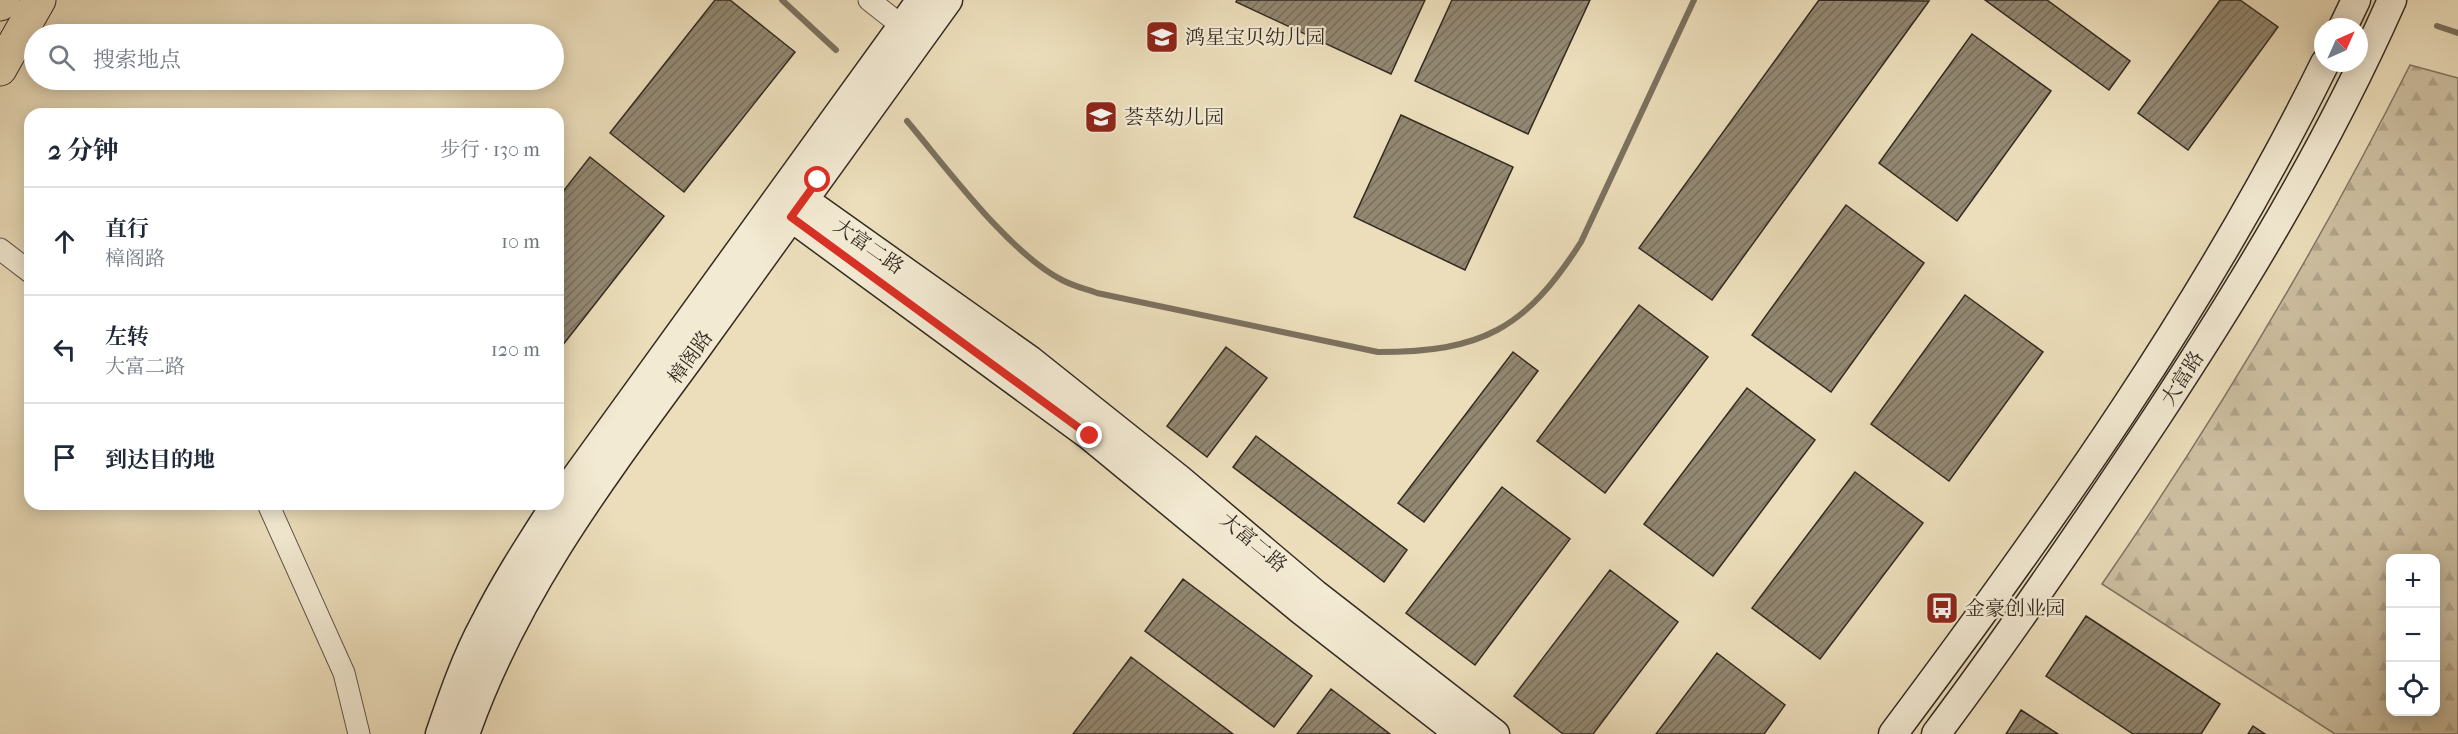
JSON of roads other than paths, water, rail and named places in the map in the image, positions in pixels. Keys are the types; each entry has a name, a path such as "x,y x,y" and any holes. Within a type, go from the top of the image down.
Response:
{"highway":[{"path":"0,4 3,0"},
{"path":"25,24 39,0"},
{"path":"0,69 24,27"}],"street":[{"path":"869,0 902,26"},
{"name":"樟阁路","path":"465,734 482,685 507,632 574,517 792,204 902,26 921,0"},
{"name":"樟阁路","path":"564,494 792,204 948,0"},
{"path":"2347,18 2356,0"},
{"name":"大富路","path":"1936,734 2006,640 2099,505 2259,258 2332,125 2392,0"},
{"name":"大富路","path":"1893,734 2076,484 2152,371 2230,241 2320,72"},
{"name":"大富二路","path":"792,204 1090,436 1301,610 1460,734"},
{"name":"大富二路","path":"792,204 1031,362 1179,479 1315,594 1495,734"},
{"path":"0,249 24,267"},
{"path":"271,510 344,673 359,734"},
{"name":"樟阁路","path":"440,734 460,676 484,624 516,566 552,510"}],"waterway":[{"path":"782,0 836,50"},
{"path":"907,121 1000,230 1042,267 1071,284 1097,293 1378,352 1445,347 1473,340 1497,330 1519,315 1540,296 1560,272 1581,242 1694,0"},
{"path":"2437,26 2458,33"}],"place":[{"name":"鸿星宝贝幼儿园","path":"1162,37"},
{"name":"荟萃幼儿园","path":"1101,117"},
{"name":"金豪创业园","path":"1942,608"}]}
